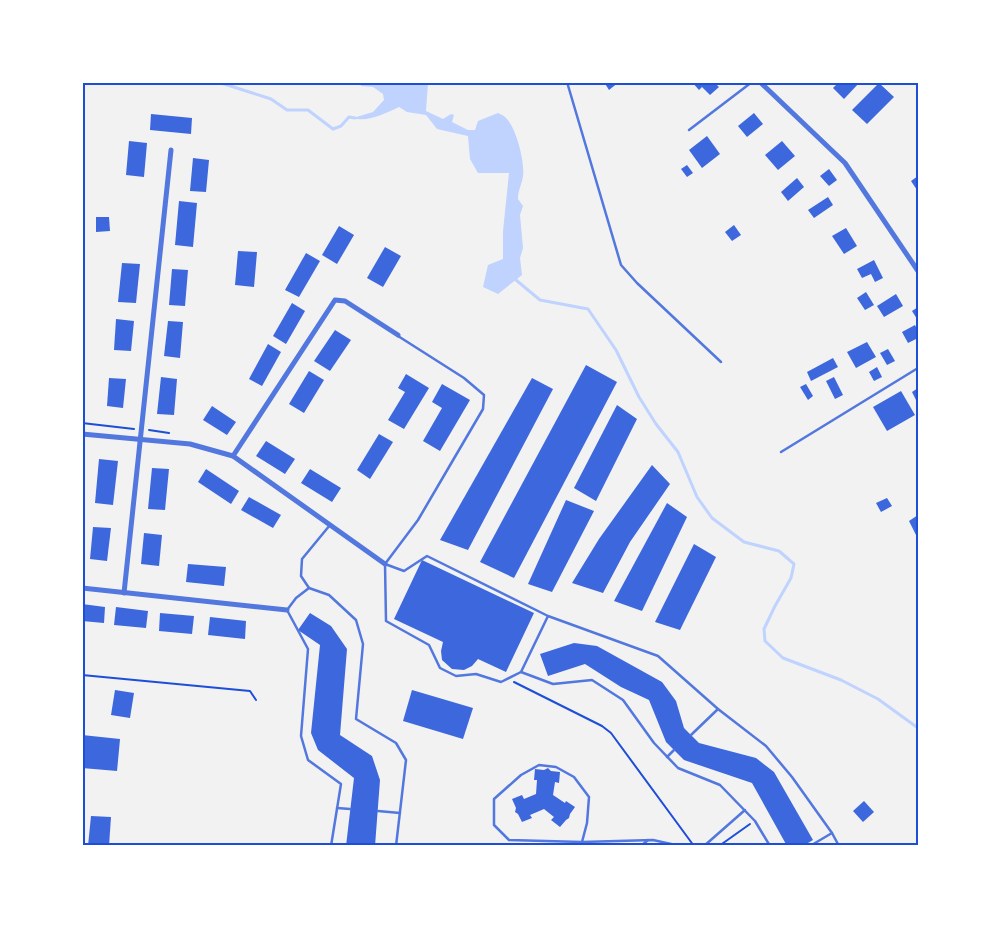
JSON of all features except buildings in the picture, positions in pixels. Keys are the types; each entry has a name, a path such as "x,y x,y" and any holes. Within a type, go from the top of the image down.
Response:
{"street":[{"path":"760,82 845,163 918,271"},
{"path":"124,592 171,150"},
{"path":"233,456 335,300 345,301 398,335"},
{"path":"82,434 190,444 233,456 385,564"},
{"path":"82,588 287,610"}],"lane":[{"path":"567,82 621,265 721,362"},
{"path":"689,130 752,82"},
{"path":"398,335 464,378 484,395 482,409 418,520 385,564 386,621 429,645 440,668 456,676 476,674 501,682 521,672 548,616"},
{"path":"781,452 918,368"},
{"path":"330,525 302,558 301,576 309,588 329,595 356,620 363,644 356,719 396,743 406,760 396,846"},
{"path":"385,564 404,571 427,556 548,616 658,656 718,709 766,746 792,776 832,833 838,846"},
{"path":"309,588 296,598 287,610 291,621 308,649 300,736 308,760 341,784 331,846"},
{"path":"521,672 552,684 592,680 623,700 654,743 678,768 720,785 755,821 770,846"},
{"path":"691,735 718,709"},
{"path":"667,757 674,750"},
{"path":"582,842 587,823 589,798 574,777 556,766 539,765 521,775 494,799 494,825 509,840 582,842 650,840 680,846"},
{"path":"338,808 350,809"},
{"path":"704,846 745,810"},
{"path":"378,811 400,813"},
{"path":"810,846 832,833"},
{"path":"641,846 650,840"}],"path":[{"path":"82,676 250,691 256,700"},
{"path":"523,687 602,726 611,733 694,846"},
{"path":"719,846 755,821"}],"water":[{"path":"361,82 428,83 426,111 443,119 451,114 454,115 452,122 468,130 475,130 478,121 498,113 504,116 513,128 523,162 518,199 523,206 520,215 523,248 520,258 522,275 498,294 483,287 488,265 503,259 503,231 509,173 478,173 470,159 468,136 437,129 426,115 407,112 399,107 370,118 353,118 373,112 384,100 383,94 373,87 361,86"}],"waterway":[{"path":"218,82 271,99 287,110 308,110 333,129 341,126 349,117 355,118"},
{"path":"516,277 516,280 540,300 588,309 616,350 639,397 656,424 678,452 697,497 712,518 744,542 779,551 794,564 791,578 764,629 765,641 783,658 841,680 878,699 918,728"}]}
